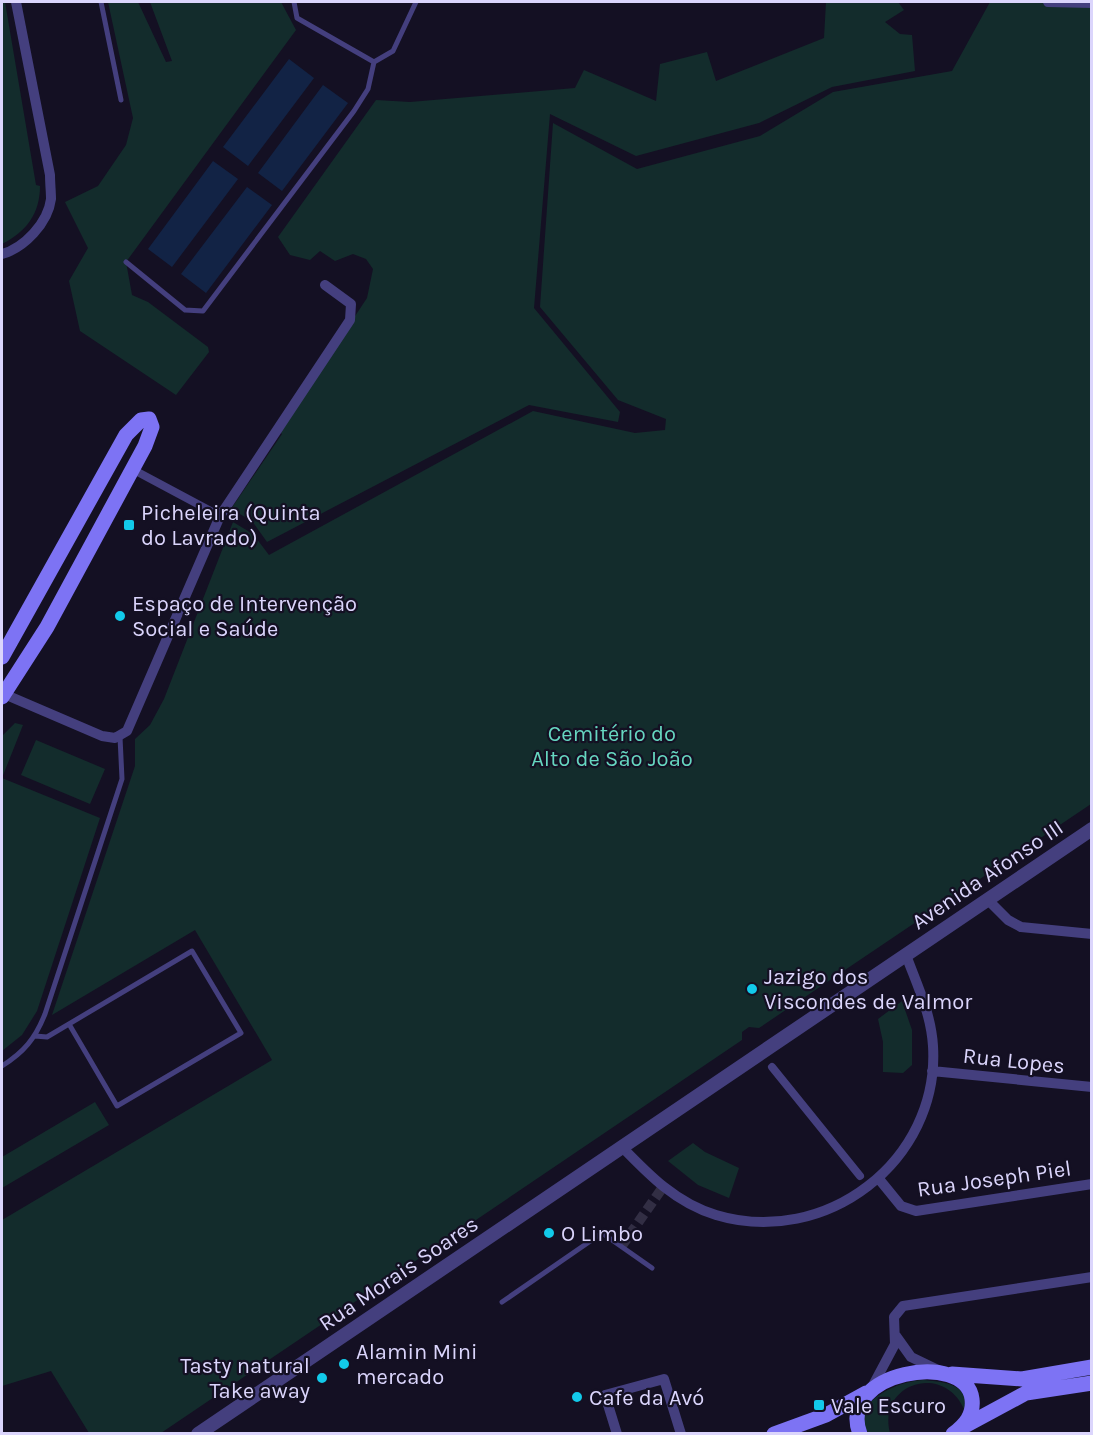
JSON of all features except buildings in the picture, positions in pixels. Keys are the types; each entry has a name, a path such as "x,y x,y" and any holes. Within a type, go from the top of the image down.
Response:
{"main road":[{"path":"2,657 7,639 126,435 141,420 149,419 152,422 151,433 132,470 47,627 3,695"},
{"path":"774,1434 826,1415 868,1391 901,1376 947,1373 1022,1379 1092,1367"},
{"path":"947,1373 962,1380 969,1389 973,1403 970,1416 955,1432"},
{"path":"955,1432 1026,1393 1092,1383"},
{"path":"860,1434 856,1413 868,1391"}],"street":[{"path":"2,254 10,252 28,238 43,221 51,200 48,165 16,2"},
{"path":"1048,2 1092,3"},
{"path":"3,695 102,736 120,737 131,724 220,516 352,315 351,304 347,299 325,285"},
{"path":"132,470 220,516"},
{"name":"Avenida Afonso III","path":"621,1146 1092,829"},
{"path":"987,899 1008,920 1021,927 1092,934"},
{"path":"621,1146 654,1180 675,1196 701,1210 743,1221 784,1222 811,1216 855,1197 879,1179 901,1154 917,1126 928,1096 933,1047 927,1010 906,955"},
{"path":"772,1066 860,1176"},
{"name":"Rua Lopes","path":"932,1071 1092,1087"},
{"name":"Rua Morais Soares","path":"198,1434 621,1146"},
{"name":"Rua Joseph Piel","path":"879,1179 901,1206 916,1211 1092,1184"},
{"path":"868,1391 893,1349 896,1334 895,1313 906,1305 1092,1277"},
{"path":"896,1334 911,1357 947,1373"},
{"path":"616,1434 605,1395 664,1379 681,1434"}],"lane":[{"path":"101,2 121,100"},
{"path":"294,2 297,18 374,62"},
{"path":"126,262 185,310 203,311 354,111 368,89 374,62 393,51 416,2"},
{"path":"2,1066 23,1053 35,1036 45,1014 122,779 120,737"},
{"path":"35,1036 47,1037 192,951 241,1033 117,1106 69,1024"},
{"path":"502,1302 602,1233 652,1268"}],"green space":[{"path":"2,2 5,2 36,185 40,186 37,205 30,221 18,234 2,244"},
{"path":"108,2 138,2 166,62 172,61 150,2 281,2 296,30 126,262 132,295 148,302 208,347 209,352 176,395 80,331 69,281 88,248 65,202 98,186 126,145 133,118"},
{"path":"826,2 898,2 904,10 885,22 900,34 912,35 915,71 832,87 759,123 636,156 550,114 534,308 620,412 618,422 529,405 267,542 252,521 231,509 282,434 279,431 367,298 373,269 366,259 353,254 335,261 320,251 310,260 290,255 278,237 376,100 410,102 575,88 584,70 656,101 660,64 707,52 716,81 824,38"},
{"name":"Cemitério do Alto de São João","path":"990,2 1040,2 1091,8 1091,804 759,1028 749,1027 742,1032 742,1040 161,1433 89,1433 51,1371 2,1386 2,1220 272,1060 195,930 52,1015 135,766 135,739 150,725 164,699 233,522 253,534 269,555 533,411 635,433 665,430 666,419 618,400 540,307 553,123 637,169 760,136 833,92 952,71"},
{"path":"15,723 23,725 2,778 2,736"},
{"path":"36,740 105,769 90,804 21,775"},
{"path":"2,778 100,818 37,1011 22,1035 2,1051"},
{"path":"902,1001 912,1030 912,1065 903,1073 883,1072 883,1042 878,1019"},
{"path":"95,1102 109,1125 2,1188 2,1157"},
{"path":"693,1143 705,1152 739,1168 729,1198 698,1185 668,1161"},
{"path":"923,1380 946,1383 959,1389 965,1400 964,1409 954,1395 942,1386 928,1383 914,1385 902,1391 893,1402 889,1416 890,1433 868,1432 865,1428 863,1410 869,1403 890,1389"}],"water":[{"path":"289,59 314,78 248,166 223,147"},
{"path":"323,85 348,103 282,191 258,173"},
{"path":"213,161 238,179 172,267 148,249"},
{"path":"247,187 272,205 206,293 181,274"}],"tunnel":[{"path":"621,1247 663,1187"}],"place":[{"name":"Picheleira (Quinta do Lavrado)","path":"129,525"},
{"name":"Espaço de Intervenção Social e Saúde","path":"120,616"},
{"name":"Jazigo dos Viscondes de Valmor","path":"752,989"},
{"name":"O Limbo","path":"549,1233"},
{"name":"Alamin Mini mercado","path":"344,1364"},
{"name":"Tasty natural Take away","path":"322,1378"},
{"name":"Cafe da Avó","path":"577,1397"},
{"name":"Vale Escuro","path":"819,1405"}]}
